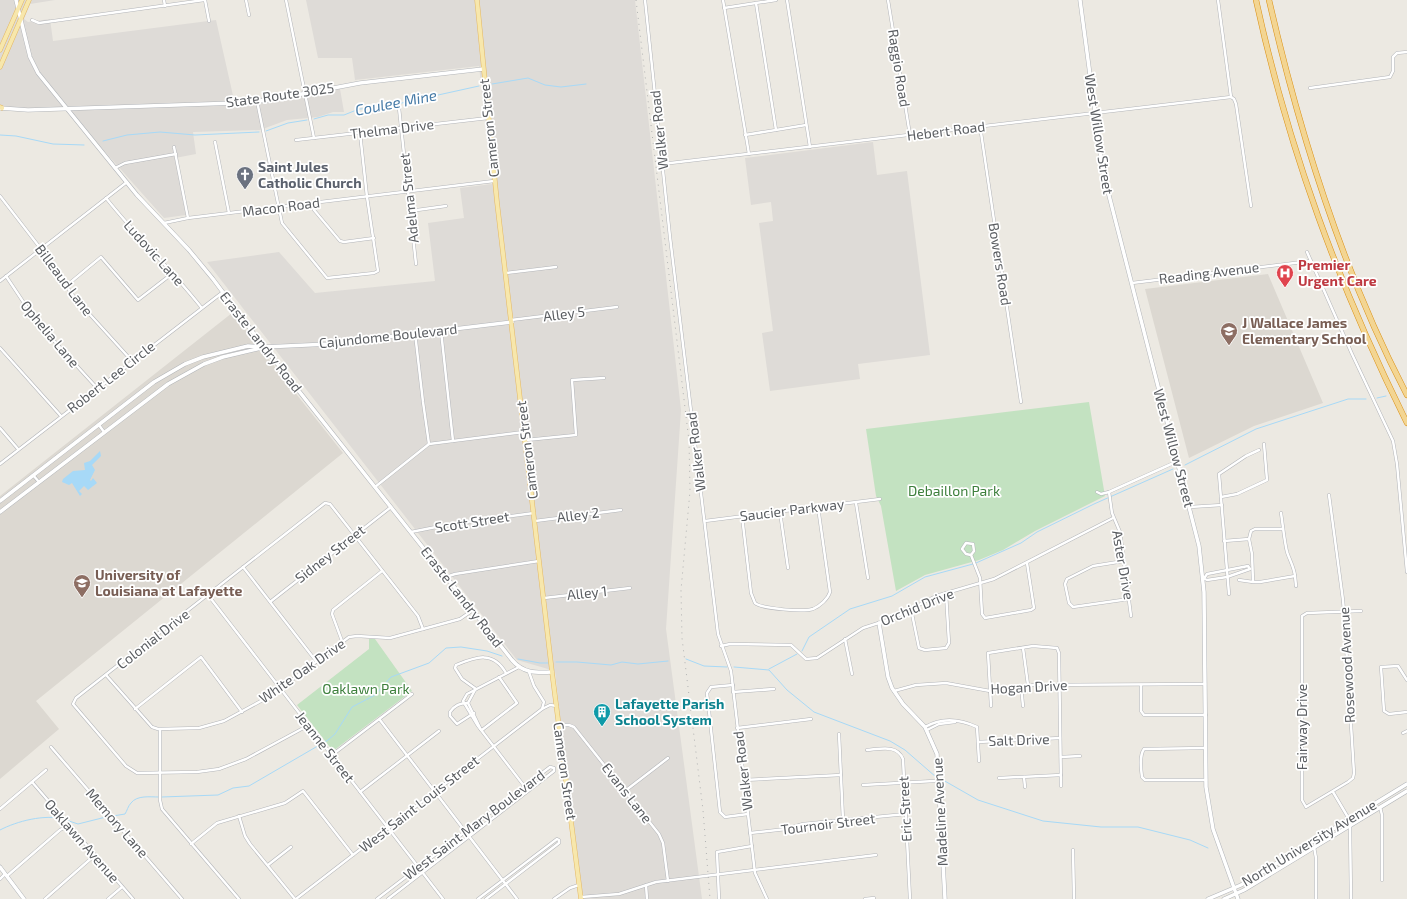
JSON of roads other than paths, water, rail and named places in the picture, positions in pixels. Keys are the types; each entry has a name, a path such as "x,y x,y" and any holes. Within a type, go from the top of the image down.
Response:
{"highway":[{"path":"1256,0 1274,79 1308,190 1357,318 1407,423"},
{"path":"1269,0 1284,65 1319,180 1344,253 1366,307 1407,395"}],"main road":[{"path":"0,50 22,0"},
{"path":"0,67 29,0"},
{"name":"Cameron Street","path":"477,0 495,181 556,706 581,898"}],"street":[{"name":"Eraste Landry Road","path":"16,0 34,67 67,109 126,182 192,254 223,292 264,347 472,610 519,667 529,672 552,672"},
{"path":"164,0 165,6"},
{"path":"32,20 39,22 204,0 209,21"},
{"path":"246,0 249,15"},
{"path":"286,0 314,138"},
{"name":"Walker Road","path":"645,0 662,164 718,634 721,646 731,668 755,870 767,899"},
{"path":"723,0 749,154"},
{"path":"724,8 776,0"},
{"path":"787,0 810,147"},
{"name":"Raggio Road","path":"888,0 910,135"},
{"name":"West Willow Street","path":"1080,0 1103,172 1199,546 1204,578 1206,780 1209,812 1213,829 1238,899"},
{"path":"1218,0 1231,97 1234,98 1236,104 1250,206"},
{"path":"756,3 776,130"},
{"path":"1310,88 1386,78 1392,74 1393,56 1397,53 1407,52"},
{"name":"State Route 3025","path":"0,108 28,110 257,102 355,84 483,69"},
{"name":"Hebert Road","path":"662,164 1231,97"},
{"path":"257,102 283,226 327,278 377,272 360,133"},
{"name":"Adelma Street","path":"399,108 416,264"},
{"name":"Thelma Drive","path":"296,140 488,118"},
{"path":"745,135 806,125"},
{"name":"Bowers Road","path":"980,126 1021,402"},
{"path":"215,142 229,213"},
{"path":"174,147 188,218"},
{"path":"115,168 125,163 176,154"},
{"name":"Macon Road","path":"164,223 188,218 495,181"},
{"path":"0,281 126,182"},
{"name":"Billeaud Lane","path":"0,196 41,249 66,286 132,361"},
{"name":"Ludovic Lane","path":"106,198 126,224 173,273 201,307"},
{"path":"312,203 314,210 340,240 344,242 374,238"},
{"path":"410,211 446,206"},
{"path":"1308,252 1349,347 1393,441 1397,464 1407,572"},
{"path":"66,286 101,257 138,300 173,273"},
{"name":"Reading Avenue","path":"1131,284 1311,261"},
{"path":"506,273 556,267"},
{"name":"Ophelia Lane","path":"6,276 36,321 97,388"},
{"name":"Robert Lee Circle","path":"0,464 201,307 223,292"},
{"name":"Alley 5","path":"512,321 617,308"},
{"name":"Cajundome Boulevard","path":"0,501 154,382 185,364 203,356 232,348 251,345 264,347 329,344 512,321"},
{"path":"441,331 453,441"},
{"path":"415,333 423,402 430,444"},
{"name":"Cajundome Boulevard","path":"0,512 155,392 177,378 217,359 264,347"},
{"path":"0,348 61,416"},
{"path":"526,440 576,435 572,380 604,378"},
{"path":"99,425 104,432"},
{"path":"0,428 18,449"},
{"path":"375,487 430,444 525,432"},
{"path":"1221,497 1237,494 1267,480 1264,444"},
{"path":"1229,594 1219,474 1246,456 1259,450"},
{"path":"1096,492 1101,494 1109,492 1178,461"},
{"path":"34,476 39,482"},
{"name":"Aster Drive","path":"1109,492 1113,518 1120,532 1131,616"},
{"name":"Rosewood Avenue","path":"1329,495 1344,612 1354,773 1351,780 1333,792"},
{"name":"Saucier Parkway","path":"705,521 880,500"},
{"name":"Colonial Drive","path":"309,725 254,755 228,766 197,772 137,773 131,770 74,705 76,698 324,503 330,504 418,616 423,629"},
{"path":"856,503 868,578"},
{"path":"1190,507 1222,505"},
{"name":"Sidney Street","path":"270,602 391,507"},
{"path":"742,516 751,593 755,603 766,608 811,609 825,600 829,595 830,588 818,508"},
{"name":"Alley 2","path":"535,521 621,510"},
{"path":"780,512 788,568"},
{"name":"Scott Street","path":"411,532 451,524 534,513"},
{"path":"1282,513 1283,529 1295,576 1296,586"},
{"name":"Orchid Drive","path":"721,646 730,644 791,645 803,658 812,660 820,657 863,628 894,618 932,598 994,579 1027,563 1069,539 1113,518"},
{"path":"1253,582 1251,569 1251,531 1255,529 1283,529"},
{"path":"1224,541 1250,539"},
{"path":"971,554 966,554 962,549 966,543 973,544 974,547 974,551 971,554 980,584 984,617 989,618 1033,609 1035,604 1027,563"},
{"path":"446,577 455,574 540,561"},
{"path":"1124,561 1089,567 1066,579 1065,584 1069,603 1073,607 1129,599"},
{"path":"1243,566 1248,566 1251,569 1227,577 1207,580 1204,578 1207,574 1243,566"},
{"path":"243,567 316,661"},
{"path":"342,641 332,614 332,610 382,571"},
{"path":"1216,572 1220,575 1220,578"},
{"path":"1239,580 1260,582 1295,576"},
{"name":"Alley 1","path":"544,598 630,588"},
{"path":"910,609 919,648 925,650 946,648 949,643 946,593"},
{"name":"Jeanne Street","path":"208,595 443,899"},
{"name":"White Oak Drive","path":"160,729 209,726 224,721 242,712 280,688 342,641 357,636 390,638 460,619 472,610"},
{"path":"1344,612 1361,611"},
{"name":"Fairway Drive","path":"1333,792 1310,806 1306,807 1303,803 1301,627 1303,615 1344,612"},
{"name":"Madeline Avenue","path":"879,623 888,677 894,692 903,704 926,728 936,749 938,759 945,899"},
{"path":"845,639 852,674"},
{"path":"1023,648 1028,685"},
{"path":"991,706 988,653 1023,648 1057,648 1060,653 1059,685 1061,786"},
{"path":"135,709 201,657 242,712"},
{"path":"476,689 462,679 455,668 456,665 477,657 487,657 501,664 506,673"},
{"path":"1407,680 1398,666 1381,668 1384,712 1389,714 1407,712"},
{"path":"463,703 465,696 519,667"},
{"path":"529,672 534,686 544,702 542,709"},
{"path":"106,675 150,725 160,729 162,808 239,899"},
{"path":"482,730 517,703 499,677"},
{"name":"Hogan Drive","path":"894,692 916,685 946,683 990,691 1028,685 1205,684"},
{"path":"733,685 712,686 706,693 719,805 723,816 748,814"},
{"path":"1141,685 1141,711 1144,715 1206,715"},
{"path":"1021,686 1024,706"},
{"path":"472,714 468,703 476,689"},
{"path":"733,692 774,689"},
{"path":"332,755 380,720 412,694"},
{"path":"463,703 528,792"},
{"path":"468,703 463,703 452,709 450,716 457,724 472,714"},
{"path":"542,709 550,705 556,706"},
{"name":"West Saint Louis Street","path":"296,899 542,709"},
{"path":"738,728 812,719"},
{"path":"926,728 942,719 978,727 979,761"},
{"path":"380,720 517,899"},
{"name":"Evans Lane","path":"559,725 569,725 574,727 660,837 668,881"},
{"path":"360,792 439,731"},
{"path":"1403,734 1407,731"},
{"path":"839,734 843,820"},
{"name":"Salt Drive","path":"978,742 1060,738"},
{"name":"Memory Lane","path":"51,747 182,899"},
{"path":"1206,748 1144,749 1142,753 1142,777 1145,780 1206,780"},
{"name":"Eric Street","path":"867,750 891,749 897,751 903,760 910,899"},
{"path":"1061,757 1080,756"},
{"path":"624,790 668,758"},
{"name":"West Saint Mary Boulevard","path":"377,899 524,786 550,767 554,768 554,771 528,792 388,899"},
{"path":"0,809 46,770"},
{"path":"744,780 841,775"},
{"path":"1000,778 1061,775"},
{"path":"1024,777 1025,787"},
{"path":"863,784 934,781"},
{"name":"Oaklawn Avenue","path":"32,782 133,899"},
{"name":"North University Avenue","path":"1208,899 1234,889 1407,784"},
{"path":"191,844 217,823 285,803 303,791 353,855"},
{"name":"North University Avenue","path":"1224,899 1236,894 1407,791"},
{"path":"1333,792 1349,819"},
{"path":"1380,806 1382,815 1382,880"},
{"name":"Tournoir Street","path":"750,833 843,820 906,814"},
{"path":"239,816 246,839 296,899"},
{"path":"0,879 60,830 69,825"},
{"path":"1350,825 1351,899"},
{"path":"478,899 557,839 559,840 559,842 486,899"},
{"path":"1313,842 1316,858 1316,899"},
{"path":"719,899 716,856 718,851 752,846"},
{"path":"268,865 291,847"},
{"path":"1073,850 1074,899"},
{"path":"45,899 95,855"},
{"path":"581,898 619,894 646,885 668,881 876,855"},
{"path":"0,867 24,899"},
{"path":"554,899 570,888 580,885"},
{"path":"646,885 648,899"},
{"path":"108,899 122,887"},
{"path":"865,899 874,898"}],"water":[{"path":"100,451 101,456 92,465 95,470 90,480 91,481 93,478 97,483 88,490 84,486 79,491 82,494 80,496 72,483 69,485 62,482 63,479 73,471 85,470 84,463 90,461"}],"waterway":[{"name":"Coulee Mine","path":"492,84 528,78 545,85 561,87 586,84"},
{"name":"Coulee Mine","path":"314,119 328,115 344,115 359,109 379,108 479,86"},
{"name":"Coulee Mine","path":"266,131 288,123 307,120"},
{"name":"Coulee Mine","path":"103,141 127,135 160,132 195,135 259,132"},
{"name":"Coulee Mine","path":"0,135 16,136 53,144 84,145"},
{"path":"1377,398 1386,396"},
{"path":"1185,465 1256,429 1348,399 1366,399"},
{"path":"976,563 1021,543 1037,532 1094,504 1173,469"},
{"path":"802,651 809,637 850,609 892,596 925,577 973,564"},
{"path":"162,797 218,795 233,788 249,786 328,740 335,734 352,707 375,695 391,677 429,663 446,648 461,647 487,651 502,656"},
{"path":"769,669 797,654"},
{"path":"518,659 548,663"},
{"path":"686,659 704,666 727,667"},
{"path":"556,662 611,665 622,662 638,664 668,661"},
{"path":"734,667 769,670 787,690 814,712 890,741 905,750 936,777"},
{"path":"943,780 978,800 1043,821 1101,827 1138,827 1190,840 1208,848"},
{"path":"113,816 125,814 130,804 134,800 144,797 159,797"},
{"path":"66,820 78,824 110,816"},
{"path":"0,830 31,819 48,817 63,819"}],"railway":[{"path":"636,0 689,441 690,491 681,590 682,638 703,810 710,899"}],"place":[{"name":"Saint Jules Catholic Church","path":"245,190"},
{"name":"Premier Urgent Care","path":"1285,288"},
{"name":"J Wallace James Elementary School","path":"1229,346"},
{"name":"University of Louisiana at Lafayette","path":"82,598"},
{"name":"Lafayette Parish School System","path":"602,727"}],"park label":[{"name":"Debaillon Park","path":"954,491"},
{"name":"Oaklawn Park","path":"366,689"}]}
